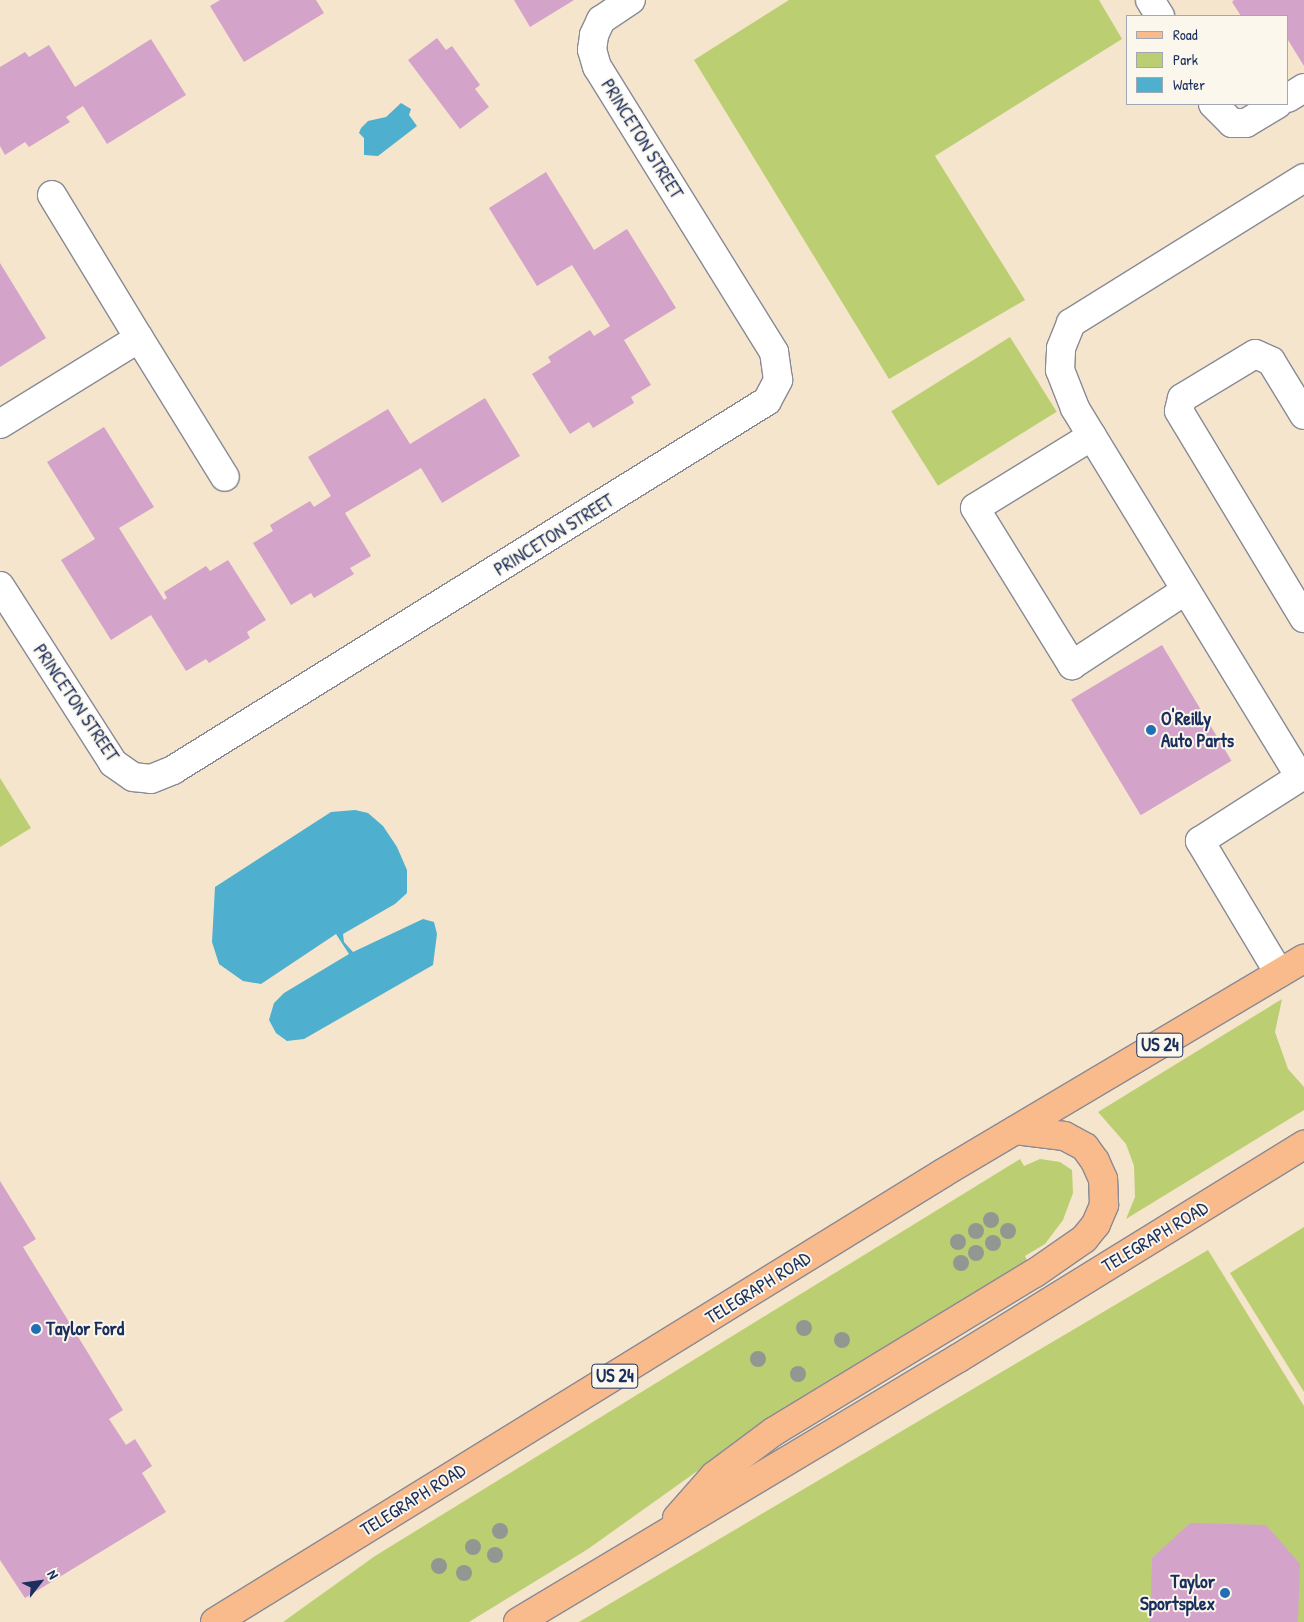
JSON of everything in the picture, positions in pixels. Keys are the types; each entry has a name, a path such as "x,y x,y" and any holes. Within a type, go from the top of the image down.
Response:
{"main road":[{"name":"TELEGRAPH ROAD","path":"215,1622 1015,1130 1304,959"},
{"path":"661,1537 714,1476 773,1432 1036,1273 1084,1239 1096,1224 1104,1205 1103,1179 1096,1162 1084,1147 1064,1136 1015,1130"},
{"name":"TELEGRAPH ROAD","path":"522,1621 1304,1145"},
{"path":"246,1622 301,1569"}],"street":[{"name":"PRINCETON STREET","path":"0,586 113,763 133,777 151,779 173,770 767,401 778,380 774,352 594,58 592,50 594,35 602,20 630,0"},
{"path":"1150,0 1159,15"},
{"path":"1289,97 1304,88"},
{"path":"1214,105 1232,123 1246,123 1276,105"},
{"path":"1280,974 1200,841 1300,777 1075,408 1060,370 1061,348 1071,323 1304,178"},
{"path":"52,196 225,477"},
{"path":"0,424 139,338"},
{"path":"1304,416 1271,361 1255,354 1182,398 1179,412 1304,618"},
{"path":"1092,436 975,508 1072,665 1186,590"}],"green space":[{"path":"789,0 1099,0 1122,39 935,156 1025,300 889,379 694,60"},
{"path":"1010,337 1057,412 938,486 891,411"},
{"path":"0,778 31,828 0,847"},
{"path":"1282,999 1275,1032 1288,1069 1304,1087 1304,1110 1126,1219 1135,1197 1134,1166 1126,1144 1098,1112"},
{"path":"1020,1159 1024,1166 1040,1159 1060,1162 1072,1170 1073,1193 1063,1220 1045,1244 1025,1256 1028,1263 766,1422 588,1549 469,1622 283,1622 375,1556"},
{"path":"1304,1227 1304,1392 1230,1273"},
{"path":"1208,1250 1304,1406 1304,1622 579,1622"}],"water":[{"path":"401,103 411,109 409,115 417,126 378,156 364,155 364,138 359,133 361,128 368,121 386,117"},
{"path":"355,810 368,813 383,826 397,847 407,870 407,893 395,904 343,934 344,942 353,952 423,919 434,922 437,934 433,965 304,1039 287,1041 276,1033 269,1020 274,1003 284,993 349,954 336,934 261,984 243,981 219,964 212,942 215,887 331,812"}],"building":[{"path":"220,0 316,0 324,13 244,62 210,6"},
{"path":"514,0 574,0 530,27"},
{"path":"1234,0 1304,0 1304,66 1289,42 1289,15 1240,15 1232,2"},
{"path":"437,38 446,50 452,46 480,85 475,89 489,107 460,129 408,60"},
{"path":"151,39 186,95 107,144 83,106 66,117 70,122 29,147 25,142 5,155 0,146 0,67 25,52 29,57 49,45 75,87"},
{"path":"546,172 594,250 627,229 676,308 624,340 651,385 631,397 634,403 593,428 589,422 570,434 532,374 551,362 548,357 590,330 594,336 610,326 572,265 537,286 489,208"},
{"path":"0,263 46,338 0,367"},
{"path":"485,398 520,456 442,503 421,468 345,513 371,556 350,568 354,574 314,598 311,593 291,605 253,543 273,531 270,525 310,501 314,507 331,496 308,457 388,409 410,444"},
{"path":"104,427 154,507 119,528 164,600 167,598 164,592 206,566 210,571 228,560 266,620 247,632 250,638 209,663 206,659 186,671 151,615 111,640 61,560 95,539 47,462"},
{"name":"O'Reilly Auto Parts","path":"1162,645 1232,761 1141,815 1071,700"},
{"name":"Taylor Ford","path":"0,1181 36,1239 23,1247 123,1410 109,1419 126,1445 135,1439 152,1466 142,1473 166,1512 25,1598 0,1560"},
{"name":"Taylor Sportsplex","path":"1190,1523 1266,1525 1300,1564 1298,1622 1150,1622 1152,1558"}],"place":[{"name":"O'Reilly Auto Parts","path":"1151,730"},
{"name":"Taylor Ford","path":"36,1329"},
{"name":"Taylor Sportsplex","path":"1225,1593"}]}
